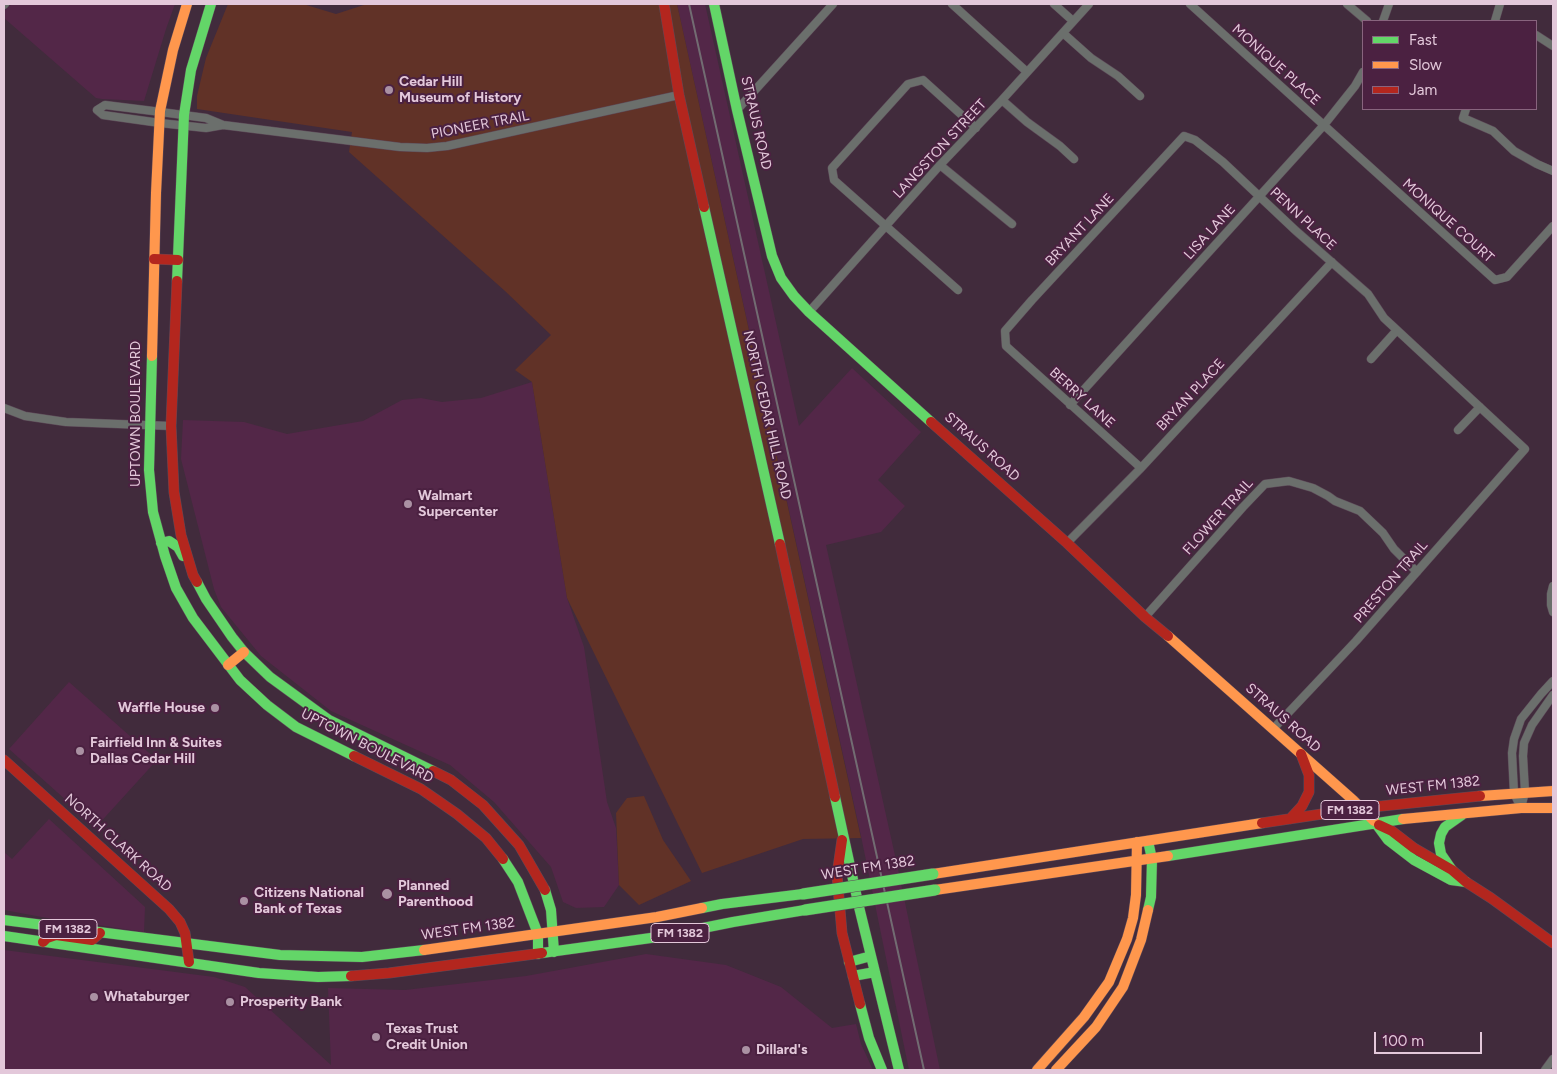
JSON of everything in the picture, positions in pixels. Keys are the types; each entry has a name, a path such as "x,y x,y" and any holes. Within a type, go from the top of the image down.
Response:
{"street":[{"name":"UPTOWN BOULEVARD","path":"187,4 173,50 160,117 148,470 153,512 176,588 193,618 251,692 296,727 421,788 486,838 507,864 518,882 538,934 538,954"},
{"name":"UPTOWN BOULEVARD","path":"211,4 191,70 184,120 171,426 174,492 181,535 193,575 222,623 244,652 270,677 329,720 451,780 483,806 516,841 532,866 551,910 554,952"},
{"name":"NORTH CEDAR HILL ROAD","path":"664,4 679,95 843,832 898,1070"},
{"name":"STRAUS ROAD","path":"714,4 772,256 781,278 794,296 809,312 1067,543 1145,617 1362,808 1388,840 1414,860 1451,880 1466,882"},
{"path":"737,110 833,4"},
{"path":"952,4 1027,72"},
{"path":"1054,4 1073,20"},
{"name":"LANGSTON STREET","path":"809,312 940,165 1089,4"},
{"name":"MONIQUE PLACE","path":"1190,4 1324,125"},
{"path":"1347,4 1366,20"},
{"path":"1383,20 1389,4"},
{"path":"1495,20 1500,4"},
{"path":"1063,33 1091,58 1118,76 1140,96"},
{"path":"1537,36 1553,46"},
{"name":"LISA LANE","path":"1070,405 1324,125 1355,86 1362,74"},
{"path":"958,290 834,180 832,168 908,84 922,80 976,128"},
{"name":"PIONEER TRAIL","path":"160,117 184,120 206,128 223,125 400,147 427,148 447,146 679,95"},
{"path":"1002,100 1074,159"},
{"path":"104,105 160,117 103,115 96,110 104,105"},
{"path":"1466,110 1463,118 1493,131 1514,151 1536,164 1553,170"},
{"name":"PIONEER TRAIL","path":"160,117 184,120"},
{"name":"MONIQUE COURT","path":"1324,125 1495,280 1507,277 1553,226"},
{"name":"PENN PLACE","path":"1184,136 1195,140 1223,162 1295,230 1368,294 1384,318 1525,449"},
{"name":"BRYANT LANE","path":"1006,346 1005,331 1184,136"},
{"path":"940,165 1012,224"},
{"path":"154,259 178,260"},
{"name":"BRYAN PLACE","path":"1067,543 1140,468 1332,262"},
{"path":"1372,359 1397,330"},
{"name":"BERRY LANE","path":"1006,346 1140,468"},
{"path":"1458,430 1480,407"},
{"path":"4,408 25,416 66,422 171,426"},
{"name":"PRESTON TRAIL","path":"1273,729 1356,640 1525,449"},
{"name":"FLOWER TRAIL","path":"1145,617 1265,484 1290,481 1313,488 1335,501 1360,511 1383,533 1394,549 1417,572"},
{"path":"161,543 169,541 178,547 193,575"},
{"path":"1553,586 1551,606 1553,612"},
{"path":"228,665 244,652"},
{"path":"1521,808 1520,792 1512,753 1514,739 1531,706 1553,681"},
{"path":"1520,792 1524,743 1532,725 1553,695"},
{"path":"1290,819 1302,806 1309,792 1309,775 1301,754"},
{"name":"NORTH CLARK ROAD","path":"4,760 169,909 180,922 185,933 189,962"},
{"name":"WEST FM 1382","path":"187,944 298,957 362,957 404,953 672,915 722,904 803,894 1362,808 1520,792 1553,791"},
{"name":"FM 1382","path":"4,936 279,975 337,976 389,974 658,937 805,910 1138,862 1376,824 1521,808 1553,808"},
{"path":"1452,870 1441,854 1439,843 1441,834 1452,821 1466,813"},
{"path":"1376,824 1392,831 1414,848 1452,870 1466,882 1553,943"},
{"name":"NORTH CEDAR HILL ROAD","path":"843,832 837,876 842,933 868,1038 882,1070"},
{"path":"1056,1070 1096,1027 1123,987 1141,940 1151,897 1152,859 1142,841"},
{"path":"1037,1070 1084,1017 1109,982 1127,939 1133,918 1138,862 1142,841"},
{"name":"FM 1382","path":"4,920 187,944"},
{"path":"21,939 37,932 44,926"},
{"path":"43,942 47,938 56,936 92,940 100,933"},
{"path":"849,962 871,956"},
{"path":"853,976 875,972"},
{"path":"1545,1070 1553,1059"}],"shaded area":[{"path":"12,4 175,4 144,101 96,98 4,18 4,11"},
{"path":"228,4 303,4 336,14 367,4 677,4 861,838 803,839 702,873 567,598 532,382 515,370 551,335 505,291 349,152 352,132 197,109 197,96 206,58"},
{"path":"677,4 705,4 799,426 852,368 921,432 878,480 905,506 881,532 826,545 898,869 940,1070 909,1070 861,836"},
{"path":"532,382 567,598 584,647 607,802 616,828 619,885 604,907 576,908 563,902 551,867 494,802 450,765 331,711 261,656 221,607 214,589 181,459 183,420 244,422 287,434 363,421 402,400 421,398 442,402 481,398"},
{"path":"69,682 157,760 96,827 9,749"},
{"path":"644,796 663,840 691,881 639,905 619,885 616,813 627,798"},
{"path":"49,819 145,907 144,932 4,910 4,852 12,859"},
{"path":"4,950 214,977 245,987 331,1065 328,988 405,990 526,976 646,954 726,965 781,987 832,1028 856,1024 861,1044 873,1070 4,1070"}],"railway":[{"path":"689,4 924,1070"}],"traffic: fast":[{"path":"177,281 184,115 191,70 211,4"},
{"path":"714,4 772,256 781,278 809,312 931,422"},
{"path":"704,207 780,544"},
{"path":"152,356 149,470 153,512 176,588 193,618 240,680 267,705 296,727 354,756"},
{"path":"161,543 169,541 178,547 183,556"},
{"path":"197,582 206,599 232,637 244,652 270,677 329,720 433,771"},
{"path":"835,797 859,907 899,1070"},
{"path":"1452,870 1441,854 1439,843 1445,827 1462,815"},
{"path":"1168,856 1403,819"},
{"path":"1374,821 1388,840 1414,860 1451,880 1466,882"},
{"path":"1148,841 1152,859 1151,897 1148,910"},
{"path":"503,859 518,882 538,934 538,954"},
{"path":"803,894 933,874"},
{"path":"545,890 551,910 554,952"},
{"path":"805,910 935,890"},
{"path":"702,908 803,894"},
{"path":"542,953 658,937 805,910"},
{"path":"4,920 280,955 362,957 424,950"},
{"path":"4,936 259,973 318,977 351,976"},
{"path":"849,962 871,956"},
{"path":"853,976 875,972"},
{"path":"860,1004 869,1038 882,1070"}],"traffic: slow":[{"path":"152,356 160,111 173,50 187,4"},
{"path":"1168,636 1353,800 1374,821"},
{"path":"228,665 244,652"},
{"path":"1480,796 1553,791"},
{"path":"1403,819 1521,808 1553,808"},
{"path":"933,874 1262,823"},
{"path":"1037,1070 1084,1017 1109,982 1127,939 1133,918 1136,895 1137,842"},
{"path":"935,890 1168,856"},
{"path":"424,950 657,917 702,908"},
{"path":"1056,1070 1096,1027 1123,987 1141,940 1148,910"}],"traffic: jam":[{"path":"664,4 679,95 704,207"},
{"path":"154,259 178,260"},
{"path":"177,281 171,426 174,492 181,535 193,575 197,582"},
{"path":"931,422 1168,636"},
{"path":"780,544 835,797"},
{"path":"1290,819 1302,806 1309,792 1309,775 1301,754"},
{"path":"354,756 421,789 457,814 486,838 503,859"},
{"path":"4,760 169,909 180,922 185,933 189,962"},
{"path":"433,771 451,780 483,805 519,845 545,890"},
{"path":"1262,823 1362,808 1480,796"},
{"path":"1379,825 1392,831 1414,848 1452,870 1466,882 1553,943"},
{"path":"842,840 837,875 842,933 860,1004"},
{"path":"43,942 47,938 56,935 92,940 100,933"},
{"path":"351,976 389,973 542,953"}],"place":[{"name":"Cedar Hill Museum of History","path":"389,90"},
{"name":"Walmart Supercenter","path":"408,504"},
{"name":"Waffle House","path":"215,708"},
{"name":"Fairfield Inn & Suites Dallas Cedar Hill","path":"80,751"},
{"name":"Planned Parenthood","path":"387,894"},
{"name":"Citizens National Bank of Texas","path":"244,901"},
{"name":"Whataburger","path":"94,997"},
{"name":"Prosperity Bank","path":"230,1002"},
{"name":"Texas Trust Credit Union","path":"376,1037"},
{"name":"Dillard's","path":"746,1050"}]}
